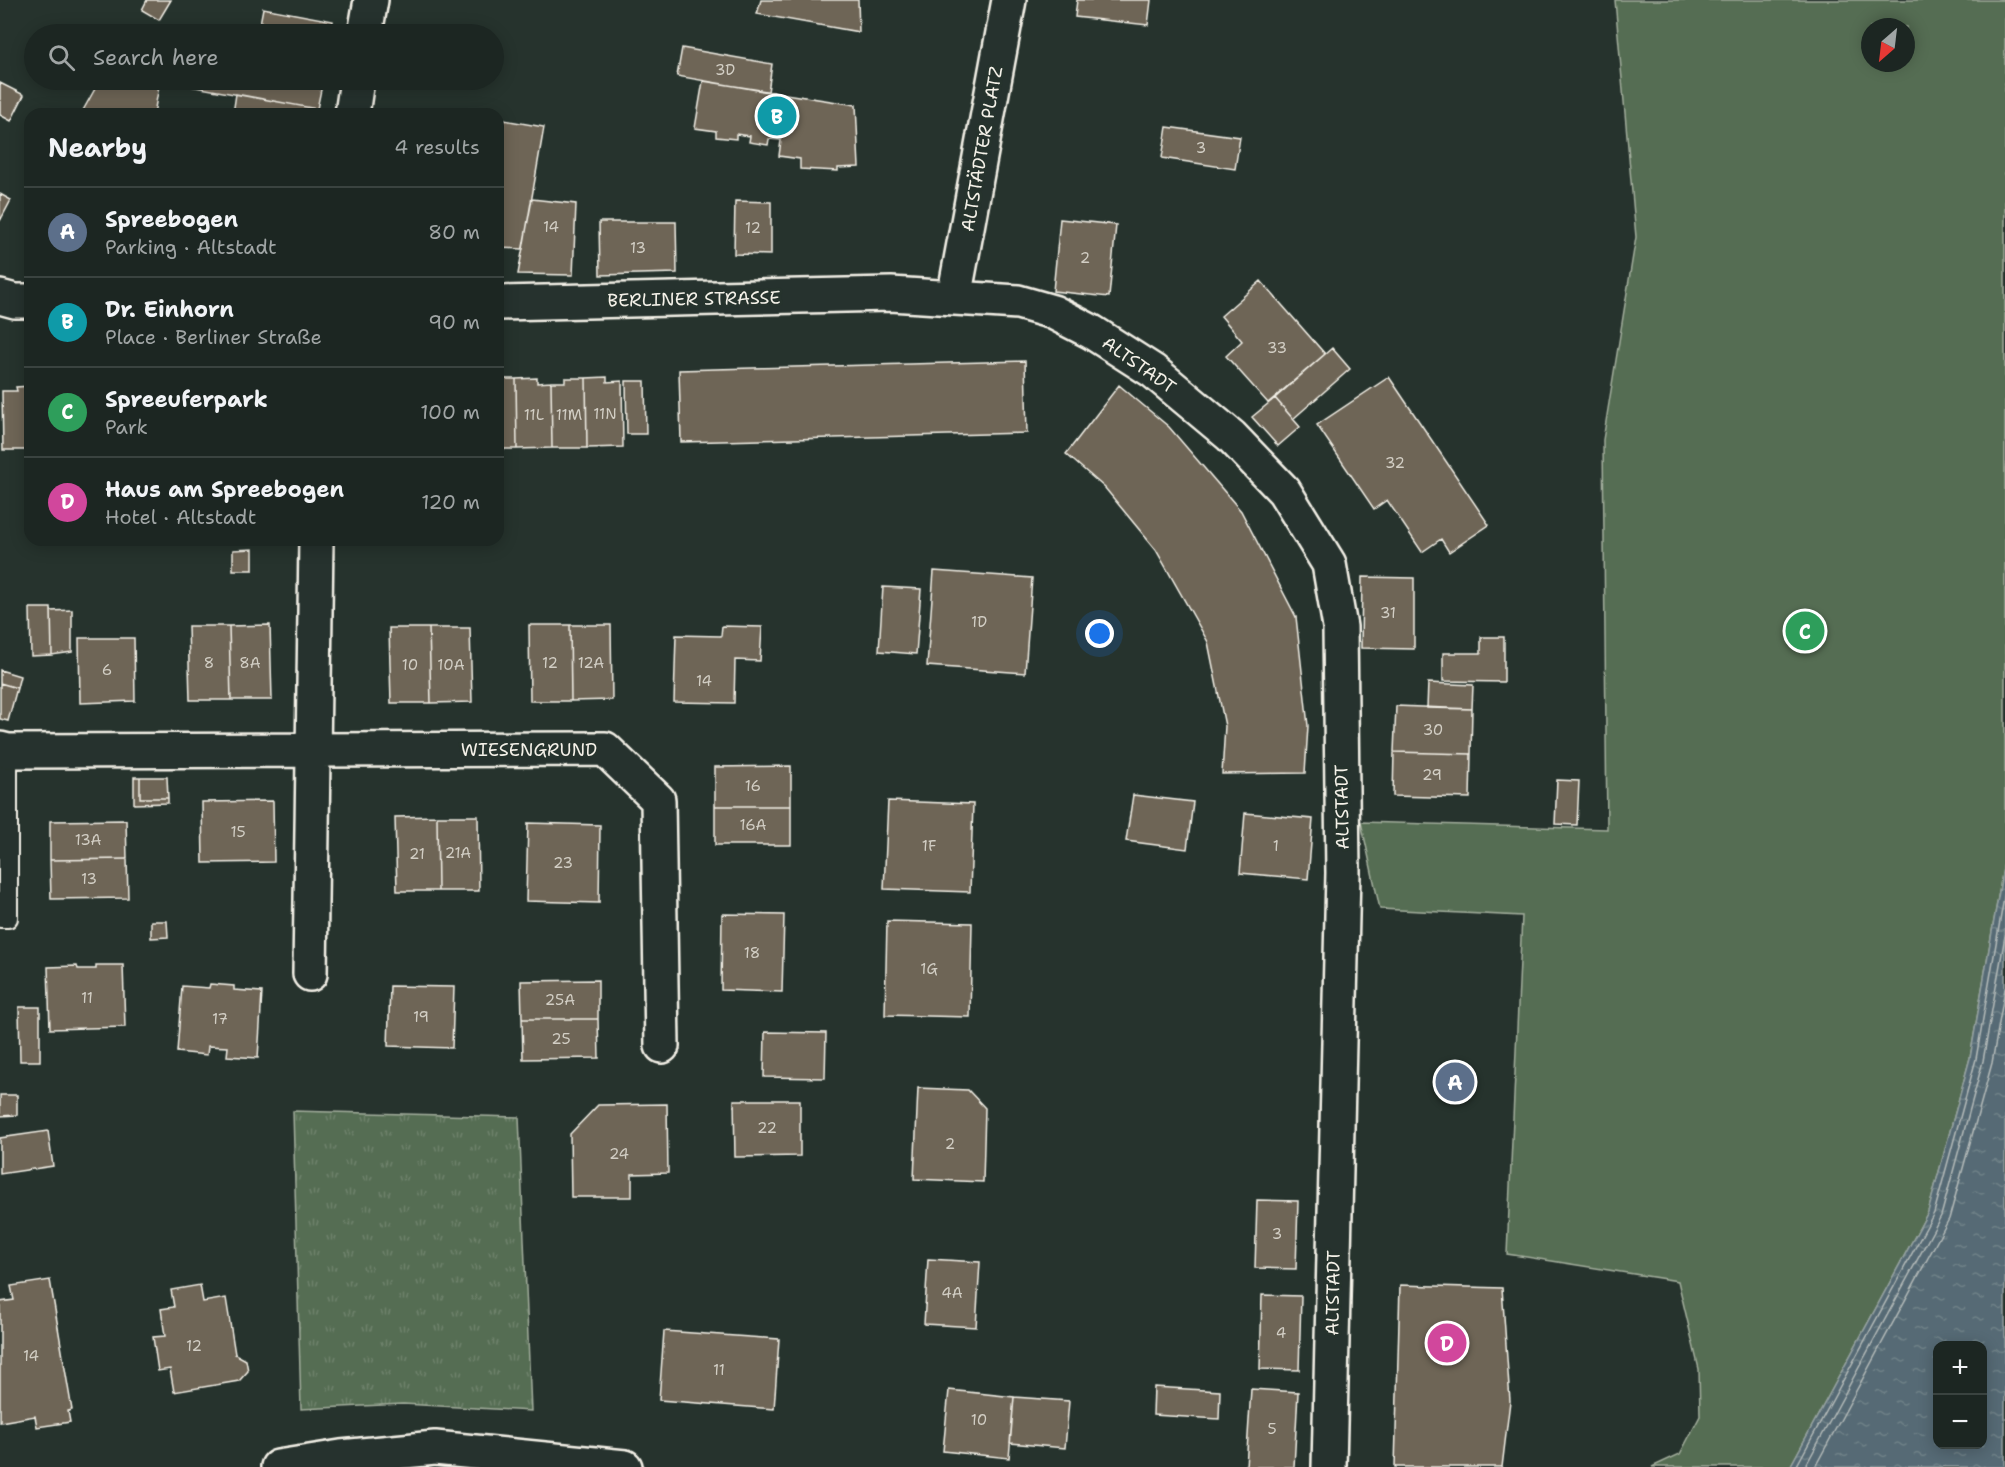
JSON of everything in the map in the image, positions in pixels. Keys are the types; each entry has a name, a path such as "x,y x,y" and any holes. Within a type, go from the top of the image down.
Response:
{"street":[{"path":"367,24 371,0"},
{"name":"ALTSTÄDTER PLATZ","path":"954,298 1009,0"},
{"path":"352,108 355,90"},
{"name":"BERLINER STRASSE","path":"504,303 891,294 954,298"},
{"path":"0,297 24,301"},
{"name":"ALTSTADT","path":"954,298 1018,302 1053,312 1092,332 1153,371 1231,436 1284,491 1329,564 1340,627 1343,873 1329,1467"},
{"path":"310,974 316,546"},
{"name":"WIESENGRUND","path":"4,750 605,749 658,800 662,1046"},
{"path":"278,1467 342,1462 435,1448 625,1467"}],"lane":[{"path":"0,918 8,918 4,750"}],"green space":[{"path":"1615,0 2005,0 2005,857 1970,1058 1928,1212 1790,1467 1652,1467 1680,1454 1700,1416 1699,1369 1678,1281 1507,1254 1522,916 1380,909 1361,822 1607,829 1603,440 1636,237"},
{"path":"293,1111 519,1117 531,1411 403,1404 301,1409"}],"water":[{"path":"2005,857 2005,1467 1790,1467 1928,1212 1970,1058"}],"building":[{"path":"147,0 171,0 159,20 142,10"},
{"path":"761,0 858,0 859,32 757,14"},
{"path":"1077,0 1151,0 1148,25 1075,17"},
{"path":"263,8 333,21 333,24 260,24"},
{"path":"682,48 772,64 768,92 677,76"},
{"path":"703,81 856,105 859,167 838,168 838,171 800,169 800,159 779,156 781,140 769,139 768,145 749,142 750,136 736,134 736,139 716,137 716,131 695,128"},
{"path":"0,83 24,95 11,121 0,115"},
{"path":"94,90 158,90 155,108 84,108"},
{"path":"212,90 321,90 317,108"},
{"path":"236,94 312,108 234,108"},
{"path":"504,120 544,127 523,249 504,248"},
{"path":"1167,127 1240,137 1235,169 1162,158"},
{"path":"0,194 11,200 0,221"},
{"path":"532,199 576,204 573,275 518,274"},
{"path":"735,201 771,202 771,255 734,254"},
{"path":"1060,219 1116,225 1109,297 1053,291"},
{"path":"599,222 676,222 677,273 600,275"},
{"path":"1261,281 1325,354 1268,403 1226,356 1242,341 1221,316"},
{"path":"1332,348 1350,369 1293,419 1275,398"},
{"path":"1025,361 1027,433 681,442 679,370"},
{"path":"607,377 607,382 622,381 623,447 587,448 586,378"},
{"path":"1389,377 1489,525 1449,552 1441,539 1422,552 1387,500 1374,509 1317,425"},
{"path":"537,378 537,383 551,382 552,448 517,449 516,379"},
{"path":"565,378 586,378 587,448 552,448 551,382 565,382"},
{"path":"504,379 516,379 517,449 504,449"},
{"path":"626,381 645,381 646,434 627,434"},
{"path":"1119,385 1169,427 1241,511 1296,617 1308,726 1305,773 1222,774 1225,726 1208,642 1156,550 1105,488 1066,454"},
{"path":"24,386 24,450 3,450 2,391 17,391 16,387"},
{"path":"1275,398 1300,427 1278,446 1252,417"},
{"path":"253,549 253,570 233,570 233,550"},
{"path":"934,571 1032,578 1025,673 927,666"},
{"path":"1362,577 1414,578 1414,649 1361,648"},
{"path":"883,587 921,589 916,654 879,651"},
{"path":"30,608 51,608 52,655 31,656"},
{"path":"72,610 72,652 52,655 51,611"},
{"path":"270,625 272,700 231,700 229,626"},
{"path":"529,625 570,625 571,701 530,701"},
{"path":"570,625 611,625 612,700 571,701"},
{"path":"188,626 229,626 231,700 190,700"},
{"path":"722,626 762,627 760,661 735,660 734,703 674,702 676,635 721,636"},
{"path":"389,628 429,628 431,703 391,703"},
{"path":"429,628 470,628 472,702 431,703"},
{"path":"1481,637 1504,637 1504,682 1443,681 1443,653 1481,653"},
{"path":"79,638 134,638 135,701 80,703"},
{"path":"0,670 20,676 17,688 0,683"},
{"path":"0,683 17,688 8,721 0,719"},
{"path":"1428,683 1473,685 1472,709 1427,708"},
{"path":"1396,706 1472,709 1471,754 1394,752"},
{"path":"1394,752 1471,754 1470,798 1393,796"},
{"path":"791,766 791,806 715,806 715,767"},
{"path":"134,777 140,777 140,798 168,798 168,803 134,804"},
{"path":"140,777 167,777 168,798 140,798"},
{"path":"1557,780 1579,781 1577,825 1555,824"},
{"path":"1133,795 1193,802 1187,849 1126,841"},
{"path":"273,801 274,862 203,863 202,802"},
{"path":"888,801 973,804 970,892 884,889"},
{"path":"715,806 791,806 791,845 715,845"},
{"path":"1245,813 1313,819 1308,879 1240,873"},
{"path":"437,816 478,816 479,891 438,891"},
{"path":"437,816 438,891 397,891 395,817"},
{"path":"126,820 127,859 50,860 50,821"},
{"path":"528,823 600,825 599,903 526,901"},
{"path":"127,859 128,898 51,899 50,860"},
{"path":"722,914 784,915 782,992 721,990"},
{"path":"151,921 167,921 168,937 151,938"},
{"path":"887,921 972,923 970,1017 885,1015"},
{"path":"96,965 123,965 125,1027 50,1029 48,967 77,966 78,969 96,969"},
{"path":"598,980 598,1019 522,1019 521,981"},
{"path":"210,984 234,986 234,990 262,992 258,1058 227,1056 228,1047 208,1046 207,1055 177,1052 182,986 209,988"},
{"path":"390,986 454,987 452,1048 388,1046"},
{"path":"19,1007 40,1007 40,1061 20,1061"},
{"path":"522,1019 598,1019 599,1058 523,1059"},
{"path":"765,1032 826,1033 825,1078 764,1077"},
{"path":"918,1088 968,1090 985,1108 983,1182 914,1179"},
{"path":"0,1095 17,1095 17,1115 0,1116"},
{"path":"734,1100 800,1100 800,1156 735,1157"},
{"path":"667,1104 668,1173 632,1174 632,1197 571,1197 570,1134 598,1105"},
{"path":"48,1131 53,1166 0,1174 0,1138"},
{"path":"1257,1200 1298,1201 1296,1269 1255,1268"},
{"path":"928,1259 980,1262 976,1327 924,1324"},
{"path":"50,1280 72,1410 68,1411 70,1422 37,1427 35,1416 0,1422 0,1302 14,1300 11,1286"},
{"path":"200,1285 203,1302 226,1298 235,1354 246,1360 248,1371 239,1381 174,1392 170,1369 158,1371 153,1337 165,1336 161,1309 174,1307 171,1290"},
{"path":"1400,1285 1502,1288 1510,1401 1502,1467 1395,1467"},
{"path":"1262,1295 1301,1296 1299,1370 1260,1369"},
{"path":"664,1331 779,1339 774,1409 659,1400"},
{"path":"1154,1387 1220,1391 1219,1419 1153,1415"},
{"path":"1251,1389 1298,1392 1294,1467 1246,1467"},
{"path":"949,1390 1014,1397 1009,1458 943,1451"},
{"path":"1014,1397 1069,1401 1065,1448 1010,1443"}],"place":[{"name":"Dr. Einhorn","path":"777,116"},
{"name":"Spreeuferpark","path":"1805,631"},
{"name":"Spreebogen","path":"1455,1082"},
{"name":"Haus am Spreebogen","path":"1447,1343"}]}
